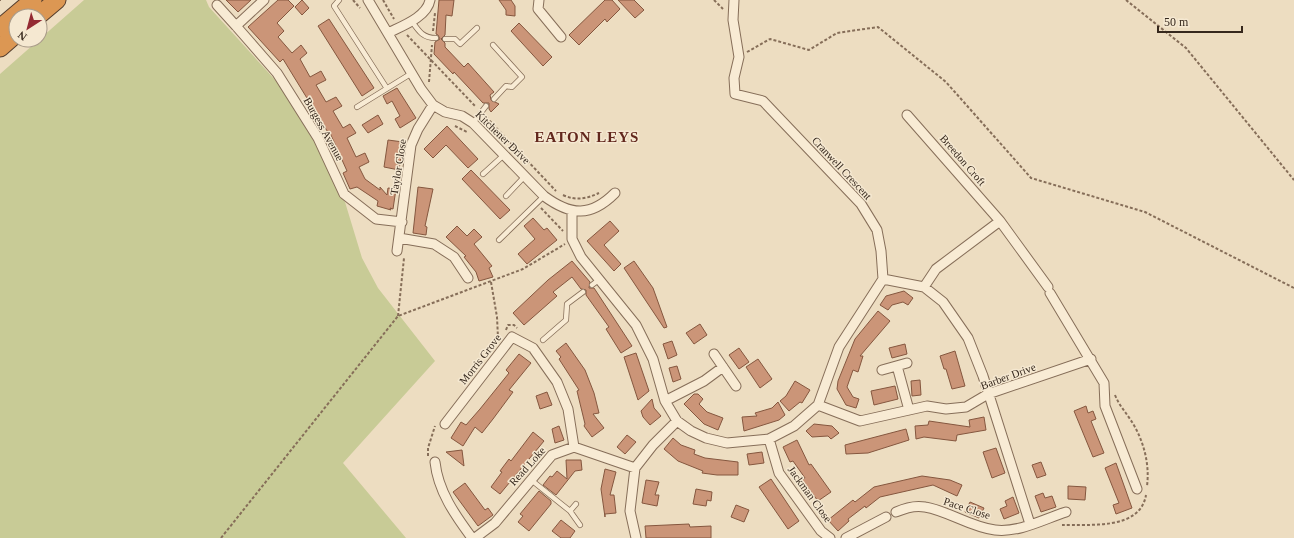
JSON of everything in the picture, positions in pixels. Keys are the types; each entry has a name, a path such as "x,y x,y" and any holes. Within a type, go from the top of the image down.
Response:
{"highway":[{"path":"0,28 33,0"},
{"path":"48,8 58,0"},
{"path":"0,48 8,41"}],"street":[{"path":"236,26 264,0"},
{"name":"Kitchener Drive","path":"368,0 421,89 433,105 445,112 462,116 474,123 544,196 557,205 572,211 590,211 615,193"},
{"path":"539,0 538,9 561,37"},
{"path":"734,0 733,20 739,57"},
{"path":"388,33 423,13 429,5 433,3"},
{"name":"Burgess Avenue","path":"217,5 277,74 318,138 344,194 376,219 402,222"},
{"name":"Cranwell Crescent","path":"739,57 734,78 735,94 763,102 861,204 877,230 882,251 883,279"},
{"name":"Taylor Close","path":"401,252 399,238 411,145 418,129 433,105"},
{"name":"Breedon Croft","path":"907,115 1000,221 1049,290 1091,359"},
{"path":"572,211 572,239 581,257 636,326 654,359 665,401 677,421 691,431 706,438 727,443 769,439 794,426 818,405 839,347 883,279 924,288 943,302 968,338 983,376 1030,524"},
{"path":"924,288 936,269 1000,221"},
{"path":"399,238 434,244 454,257 468,278"},
{"name":"Morris Grove","path":"445,424 512,338 533,348 557,382 568,409 574,447"},
{"path":"714,354 736,386"},
{"path":"1091,359 1104,383 1104,406 1142,491"},
{"name":"Barber Drive","path":"818,405 860,421 927,406 946,409 966,407 988,394 1091,359"},
{"path":"882,370 907,363"},
{"path":"897,366 909,410"},
{"path":"665,401 704,381 723,367"},
{"path":"636,538 630,510 635,468 653,444 677,421"},
{"name":"Jackman Close","path":"769,439 779,473 821,530 830,538"},
{"path":"574,447 635,468"},
{"name":"Read Loke","path":"436,462 436,472 443,491 451,507 473,538 495,522 530,479 552,455 574,447"},
{"name":"Pace Close","path":"896,512 909,507 925,507 971,524 995,530 1014,529 1066,512"},
{"path":"846,538 886,518"}],"lane":[{"path":"339,0 334,6 386,87"},
{"path":"411,20 420,33 434,38"},
{"path":"445,39 455,39 460,44 477,28"},
{"path":"493,45 522,77 512,86 506,86 494,99"},
{"path":"357,107 386,87 412,73"},
{"path":"474,123 486,106"},
{"path":"483,174 504,154"},
{"path":"506,196 525,176"},
{"path":"499,240 544,196"},
{"path":"592,285 600,279"},
{"path":"543,340 566,320 567,304 583,292"},
{"path":"530,479 570,511 580,525"},
{"path":"570,511 576,504"}],"path":[{"path":"353,0 362,10"},
{"path":"1126,0 1186,48 1294,180"},
{"path":"421,89 429,83 434,38 433,3"},
{"path":"739,57 770,39 809,50 837,33 878,27 946,82 1031,178 1145,212 1294,288"},
{"path":"454,125 472,135"},
{"path":"537,204 565,234"},
{"path":"221,538 398,316 523,270 566,243 566,238"},
{"path":"398,316 401,252"},
{"path":"505,331 508,325 514,325 519,331"},
{"path":"1104,383 1113,389 1119,405 1138,433 1149,469 1147,488"},
{"path":"1056,525 1106,525 1118,522 1138,512 1145,498 1142,491"}],"green space":[{"path":"84,0 206,0 209,7 277,82 317,146 345,202 362,258 378,288 435,361 343,463 406,538 0,538 0,74 30,48 48,48 48,32"}],"building":[{"path":"226,0 251,0 238,12"},
{"path":"278,0 288,0 294,6 277,23 284,31 278,37 292,53 301,45 307,53 300,59 310,77 321,71 326,80 316,85 326,102 336,97 342,106 333,111 343,128 350,124 356,133 347,138 356,157 365,153 369,162 359,167 365,179 380,190 380,187 387,195 388,188 396,189 393,209 390,208 391,210 377,206 378,201 357,187 350,189 343,173 347,171 330,133 329,134 283,59 280,62 248,27"},
{"path":"302,0 309,8 302,15 295,7"},
{"path":"439,0 454,0 452,16 446,15 445,35 441,39 445,43 445,47 464,67 468,63 494,92 490,95 491,100 499,104 491,112 489,109 489,103 483,103 454,72 453,74 434,54 435,42 440,39 436,34"},
{"path":"499,0 511,0 515,6 515,16 506,15 506,10"},
{"path":"605,0 612,0 620,9 607,22 605,19 579,45 569,35"},
{"path":"618,0 634,0 644,10 635,18"},
{"path":"329,19 374,88 362,96 318,26"},
{"path":"519,23 552,57 543,66 511,31"},
{"path":"397,88 416,118 400,128 395,119 400,116 392,101 387,104 383,96"},
{"path":"378,115 383,124 368,133 362,125"},
{"path":"447,126 478,159 468,168 446,145 433,158 424,149"},
{"path":"388,140 403,142 399,170 384,167"},
{"path":"471,170 510,210 500,219 462,179"},
{"path":"418,187 433,189 425,226 427,227 426,235 413,233"},
{"path":"533,218 544,230 547,228 557,240 527,264 518,254 535,239 524,226"},
{"path":"610,221 619,231 604,245 621,264 614,271 587,241"},
{"path":"457,226 467,236 474,229 482,237 474,244 492,266 489,268 493,277 479,281 476,272 464,257 466,256 446,237"},
{"path":"572,261 590,282 589,288 594,288 632,346 621,353 606,329 609,327 586,295 586,290 581,289 572,277 553,292 557,296 524,325 513,313 548,280"},
{"path":"634,261 653,288 667,327 664,328 624,268"},
{"path":"904,291 913,298 908,305 903,302 892,305 888,310 880,305 886,296"},
{"path":"878,311 890,321 860,356 863,356 858,372 853,370 847,387 853,397 859,399 856,408 846,405 837,389 838,381 855,339"},
{"path":"700,324 707,335 694,344 686,333"},
{"path":"672,341 677,355 668,359 663,344"},
{"path":"566,343 585,370 594,393 599,413 593,414 604,428 592,437 584,426 585,424 577,391 579,390 559,359 561,357 556,351"},
{"path":"905,344 907,354 892,358 889,348"},
{"path":"739,348 749,362 739,369 729,355"},
{"path":"955,351 965,386 952,389 940,356"},
{"path":"636,353 649,391 638,400 624,357"},
{"path":"519,354 531,363 509,390 513,392 482,433 475,427 463,446 451,438 461,422 466,425 480,409 509,373 506,370"},
{"path":"758,359 772,379 760,388 746,367"},
{"path":"677,366 681,379 673,382 669,368"},
{"path":"920,380 921,395 912,396 911,381"},
{"path":"795,381 810,390 802,403 800,402 789,411 780,401 786,396"},
{"path":"895,386 898,399 874,405 871,391"},
{"path":"547,392 552,405 540,409 536,396"},
{"path":"694,394 698,394 703,399 699,404 707,412 723,418 718,430 704,424 684,404"},
{"path":"652,399 654,408 661,416 650,425 643,417 641,411"},
{"path":"778,402 785,415 779,420 744,431 742,417 757,416 755,413 772,408"},
{"path":"1086,406 1088,413 1093,411 1096,419 1091,421 1104,453 1093,457 1074,411"},
{"path":"984,417 986,430 957,435 956,441 924,437 916,439 915,426 928,425 929,421 970,427 969,420"},
{"path":"814,424 832,426 839,433 831,439 828,436 812,437 806,431"},
{"path":"559,426 564,440 555,443 552,429"},
{"path":"906,429 909,440 868,453 846,454 845,445"},
{"path":"533,432 544,441 500,494 491,487 509,459 511,461"},
{"path":"627,435 636,442 625,454 617,447"},
{"path":"673,438 681,445 695,450 694,454 705,458 738,462 738,475 702,473 703,471 678,461 664,449"},
{"path":"797,440 809,465 811,464 831,492 818,501 802,480 805,478 793,461 790,462 783,447"},
{"path":"996,448 1005,473 992,478 983,452"},
{"path":"462,450 464,466 446,452"},
{"path":"762,452 764,463 749,465 747,454"},
{"path":"566,460 581,460 582,470 575,471 556,495 543,485 550,476 552,477 557,471 567,479"},
{"path":"1041,462 1046,475 1037,478 1032,465"},
{"path":"1116,463 1132,508 1116,514 1113,505 1119,503 1105,468"},
{"path":"605,469 616,472 610,495 614,495 616,513 605,514 605,517 601,489"},
{"path":"922,476 950,480 962,485 957,496 933,485 880,497 848,519 849,521 838,531 828,520 853,500 855,502 874,487"},
{"path":"771,479 799,521 788,529 759,487"},
{"path":"646,480 659,482 655,495 659,495 657,506 642,503"},
{"path":"465,483 485,510 488,508 493,515 478,526 453,492"},
{"path":"1068,486 1086,487 1085,500 1068,499"},
{"path":"696,489 712,492 711,501 707,500 706,506 693,504"},
{"path":"539,491 551,501 551,504 529,531 518,522 523,516 520,514"},
{"path":"1043,493 1045,498 1052,496 1056,507 1041,512 1035,496"},
{"path":"1013,497 1019,513 1004,519 1000,509 1007,506 1005,501"},
{"path":"970,502 984,508 979,518 965,512"},
{"path":"736,505 749,510 744,522 731,517"},
{"path":"561,520 575,531 570,538 561,538 552,531"},
{"path":"689,524 690,527 711,526 711,538 646,538 645,526"}],"district":[{"name":"EATON LEYS","path":"587,137"}]}
